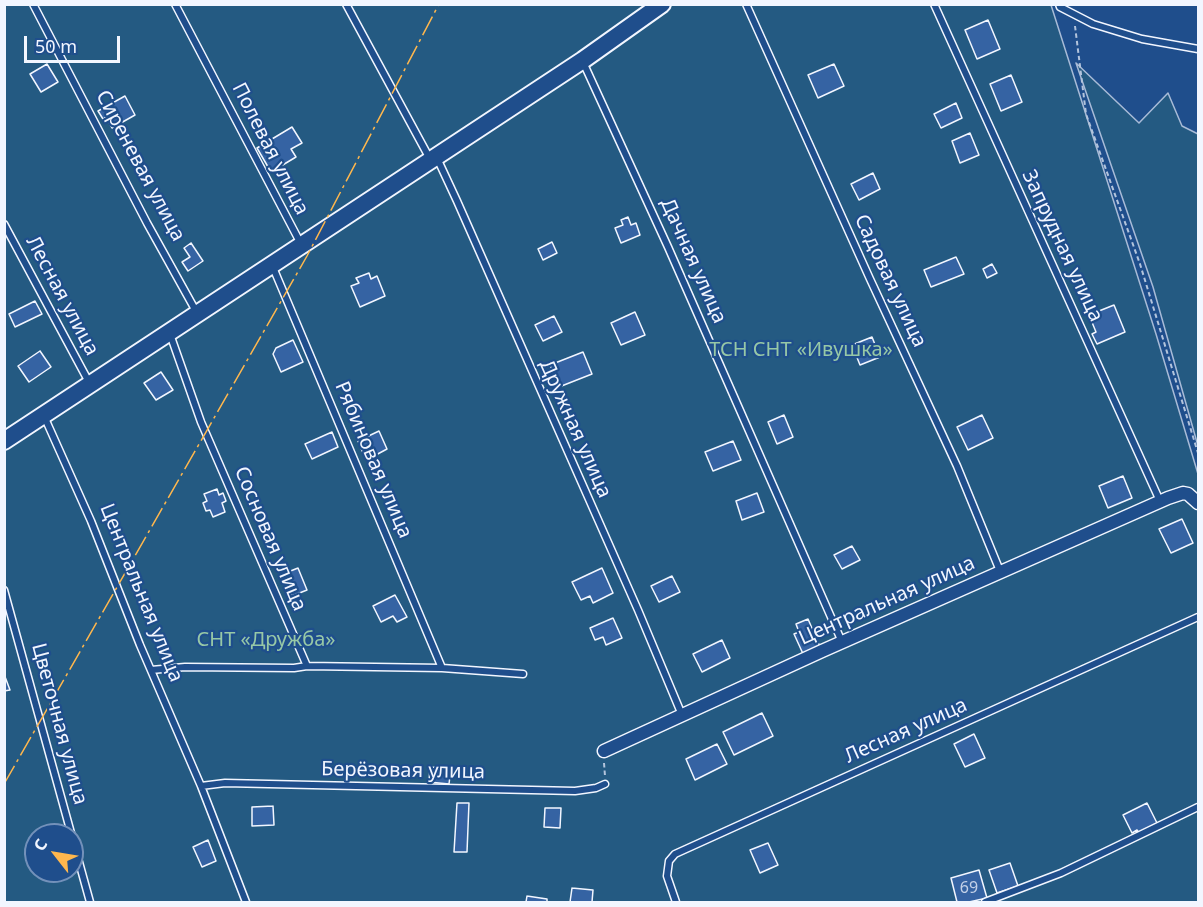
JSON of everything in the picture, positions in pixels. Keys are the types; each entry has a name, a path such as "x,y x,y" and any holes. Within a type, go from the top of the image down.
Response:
{"street":[{"path":"4,441 583,60 662,4"},
{"name":"Центральная улица","path":"604,751 842,642 1160,501 1188,494 1198,503"}],"lane":[{"name":"Сиреневая улица","path":"33,4 197,314"},
{"name":"Полевая улица","path":"176,4 301,245"},
{"name":"Дружная улица","path":"346,4 458,201 682,715"},
{"name":"Садовая улица","path":"746,4 957,466 1001,572"},
{"name":"Запрудная улица","path":"934,4 1160,501"},
{"path":"1059,4 1060,8 1093,24 1142,39 1198,49"},
{"name":"Дачная улица","path":"583,60 668,246 842,642"},
{"name":"Лесная улица","path":"4,224 90,384"},
{"name":"Рябиновая улица","path":"272,265 442,668"},
{"name":"Сосновая улица","path":"169,332 201,422 307,666"},
{"name":"Центральная улица","path":"44,415 91,521 201,786 246,903"},
{"name":"Цветочная улица","path":"4,590 90,903"},
{"name":"Лесная улица","path":"676,903 667,876 669,861 675,854 1198,617"},
{"path":"151,670 185,667 294,668 307,666 442,668 523,674"},
{"name":"Берёзовая улица","path":"201,786 225,783 575,791 596,788 605,784"},
{"path":"985,903 1061,873 1198,807"}],"path":[{"path":"1073,14 1086,114 1140,264 1198,453"},
{"path":"604,751 605,784"}],"green space":[{"path":"5,5 1051,5 1198,474 1198,902 5,902"},
{"path":"1076,63 1139,123 1168,93 1182,126 1198,134 1198,446 1153,287"}],"building":[{"path":"988,20 1000,49 977,59 965,30"},
{"path":"47,64 58,82 41,92 30,74"},
{"path":"834,64 844,86 818,98 808,75"},
{"path":"1011,75 1022,102 1001,111 990,84"},
{"path":"125,96 135,115 112,128 106,117 103,119 98,111"},
{"path":"956,103 962,118 941,128 934,114"},
{"path":"292,127 302,143 291,149 296,157 271,172 257,148"},
{"path":"970,133 979,155 960,163 952,141"},
{"path":"873,173 880,189 859,200 851,184"},
{"path":"628,217 631,225 636,223 640,235 621,243 615,228 623,225 621,220"},
{"path":"552,242 557,253 543,260 538,249"},
{"path":"191,243 203,261 188,271 182,262 190,257 184,248"},
{"path":"956,257 964,274 931,287 924,270"},
{"path":"992,264 997,273 987,278 983,269"},
{"path":"369,273 371,279 377,276 385,296 360,307 351,286 359,283 356,278"},
{"path":"35,301 42,314 15,327 9,314"},
{"path":"1114,305 1125,332 1097,344 1092,334 1096,332 1089,315"},
{"path":"635,312 645,335 621,345 611,323"},
{"path":"554,316 562,332 543,341 535,325"},
{"path":"872,337 880,357 860,365 852,345"},
{"path":"293,340 303,362 281,372 273,354 276,348"},
{"path":"40,351 51,367 29,382 18,366"},
{"path":"583,352 592,374 559,387 550,365"},
{"path":"161,372 173,390 156,400 144,383"},
{"path":"784,415 793,437 777,444 768,422"},
{"path":"982,415 993,438 968,450 957,427"},
{"path":"379,431 387,449 374,456 371,450 363,453 358,441"},
{"path":"332,432 338,447 312,459 305,444"},
{"path":"733,441 741,460 713,471 705,452"},
{"path":"1123,476 1132,498 1108,508 1099,486"},
{"path":"217,489 219,495 223,493 226,501 222,503 225,512 213,517 210,510 206,511 203,503 207,501 204,494"},
{"path":"757,493 764,512 742,520 736,501"},
{"path":"1182,519 1193,543 1171,553 1159,529"},
{"path":"852,546 860,560 842,569 834,555"},
{"path":"298,568 307,590 292,596 283,574"},
{"path":"602,568 613,593 593,603 590,596 581,600 572,582"},
{"path":"672,576 680,592 659,602 651,586"},
{"path":"395,595 407,617 397,622 393,616 381,622 373,606"},
{"path":"613,618 622,638 606,645 603,637 595,640 590,628"},
{"path":"808,619 821,649 804,656 794,634 799,632 796,624"},
{"path":"722,640 730,658 702,672 693,654"},
{"path":"4,674 10,690 4,691"},
{"path":"762,713 773,736 734,755 723,732"},
{"path":"974,734 985,758 965,767 954,744"},
{"path":"717,744 727,764 695,780 686,759"},
{"path":"430,767 451,768 449,784 429,782"},
{"path":"457,803 469,803 467,852 454,852"},
{"path":"1147,803 1157,823 1139,833 1137,830 1132,833 1123,815"},
{"path":"273,806 274,825 252,826 252,807"},
{"path":"545,808 561,808 560,828 544,827"},
{"path":"208,840 216,861 202,867 193,847"},
{"path":"768,843 778,865 760,873 750,850"},
{"path":"1010,863 1018,886 997,893 989,870"},
{"path":"979,870 987,898 957,902 951,878"},
{"path":"572,888 593,890 592,902 570,902"},
{"path":"527,896 547,899 547,902 526,902"}],"power":[{"path":"4,784 307,256 439,4"}],"park label":[{"name":"ТСН СНТ «Ивушка»","path":"801,350"},
{"name":"СНТ «Дружба»","path":"266,640"}]}
